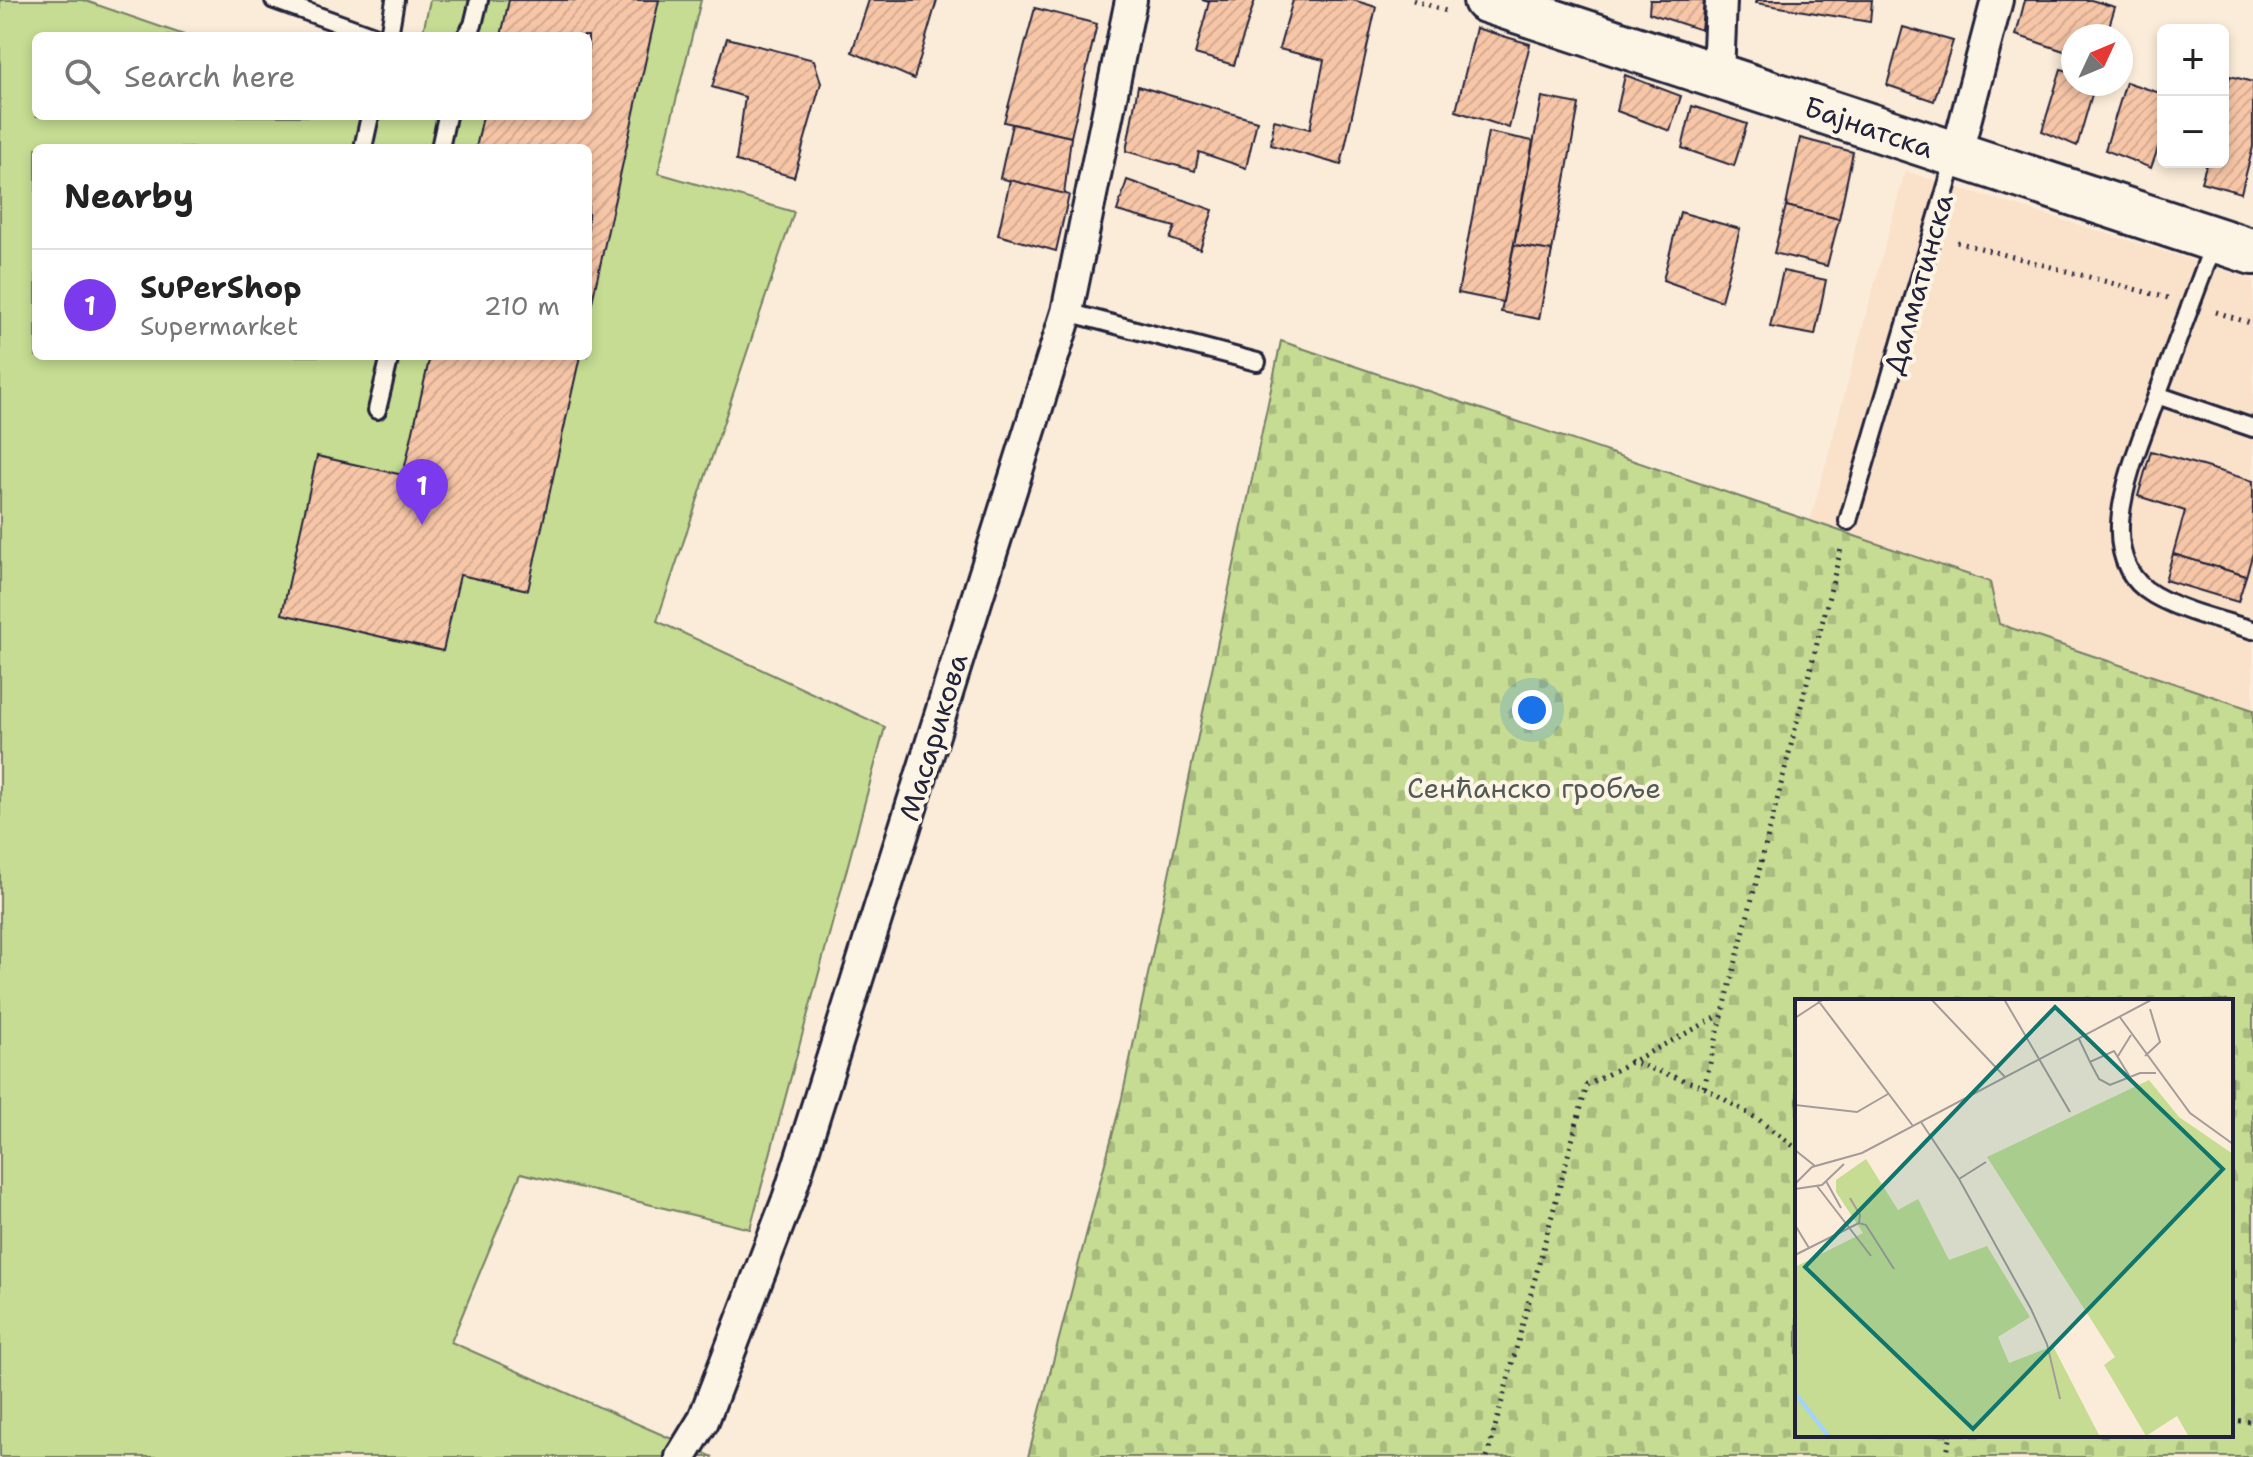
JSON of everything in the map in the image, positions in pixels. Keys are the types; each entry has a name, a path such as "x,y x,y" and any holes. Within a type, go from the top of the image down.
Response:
{"main road":[{"name":"Бајнатска","path":"1471,7 1718,75 2234,247"}],"street":[{"name":"Масарикова","path":"681,1457 703,1421 788,1199 1067,312 1131,0"},
{"path":"1718,75 1721,0"},
{"name":"Далматинска","path":"1956,156 1997,0"}],"lane":[{"path":"274,0 363,32"},
{"path":"390,32 395,0"},
{"path":"469,32 479,0"},
{"path":"364,144 369,120"},
{"path":"441,144 446,120"},
{"name":"Далматинска","path":"1848,521 1956,156"},
{"path":"2234,247 2190,305 2119,510 2120,547 2129,568 2150,593 2172,604 2253,630"},
{"path":"1067,312 1257,362"},
{"path":"377,410 389,360"},
{"path":"2157,395 2253,428"}],"path":[{"path":"1413,0 1471,7"},
{"path":"1931,237 1985,247 2253,324"},
{"path":"1704,1087 1848,521"},
{"path":"1487,1457 1587,1085 1628,1061 1722,1015"},
{"path":"1628,1061 1704,1087 1759,1120 1795,1147"},
{"path":"2233,1420 2253,1422"},
{"path":"1946,1457 1951,1437"}],"shaded area":[{"path":"1905,171 2253,279 2253,710 1999,624 1989,582 1810,522"}],"green space":[{"path":"0,0 83,0 175,32 32,32 32,120 592,120 592,32 423,32 430,0 701,0 658,173 794,212 657,621 885,727 750,1229 521,1173 451,1342 713,1457 0,1457"},
{"name":"Сенћанско гробље","path":"1281,341 1990,582 1999,624 2253,710 2253,1457 1028,1457 1122,1098"}],"building":[{"path":"509,0 659,0 592,302 592,144 477,144 482,120 592,120 592,32 502,32"},
{"path":"869,0 937,0 914,79 852,52"},
{"path":"1202,0 1255,0 1234,65 1195,54 1209,2"},
{"path":"1293,0 1353,0 1376,7 1341,165 1271,145 1274,120 1310,129 1324,60 1279,49"},
{"path":"1650,0 1704,0 1701,30 1649,13"},
{"path":"1757,0 1872,0 1870,22 1756,3"},
{"path":"2025,0 2091,0 2115,7 2110,24 2061,24 2061,50 2016,35"},
{"path":"1035,8 1097,24 1071,137 1004,122"},
{"path":"1903,27 1953,41 1934,101 1887,85"},
{"path":"1476,28 1530,44 1509,128 1456,111"},
{"path":"727,38 814,60 821,83 794,177 736,161 745,97 712,87"},
{"path":"2061,69 2061,96 2092,96 2077,146 2042,131"},
{"path":"1625,75 1681,96 1670,131 1617,111"},
{"path":"2230,76 2253,82 2253,147 2241,193 2201,182 2205,168 2229,168"},
{"path":"2133,84 2157,92 2157,151 2151,168 2105,150 2122,96 2133,96"},
{"path":"1138,86 1257,121 1246,168 1199,152 1195,171 1126,151"},
{"path":"1542,97 1579,104 1552,251 1514,245"},
{"path":"1692,106 1747,124 1734,166 1682,148"},
{"path":"1012,124 1071,137 1064,195 1000,178"},
{"path":"1488,132 1533,141 1503,302 1458,293"},
{"path":"1800,138 1853,152 1839,219 1786,206"},
{"path":"1010,180 1069,195 1056,251 998,235"},
{"path":"1127,180 1213,210 1200,249 1170,239 1175,227 1117,211"},
{"path":"1786,206 1839,219 1827,266 1774,253"},
{"path":"1680,212 1740,229 1721,301 1663,280"},
{"path":"1514,245 1552,251 1539,319 1501,312"},
{"path":"1783,271 1826,280 1815,335 1770,327"},
{"path":"429,360 579,360 528,590 460,575 443,651 282,614 317,456 403,475"},
{"path":"2151,451 2253,481 2253,553 2246,576 2173,554 2185,511 2138,496"},
{"path":"2173,554 2246,576 2238,602 2165,580"}],"place":[{"name":"SuPerShop","path":"422,525"}]}
